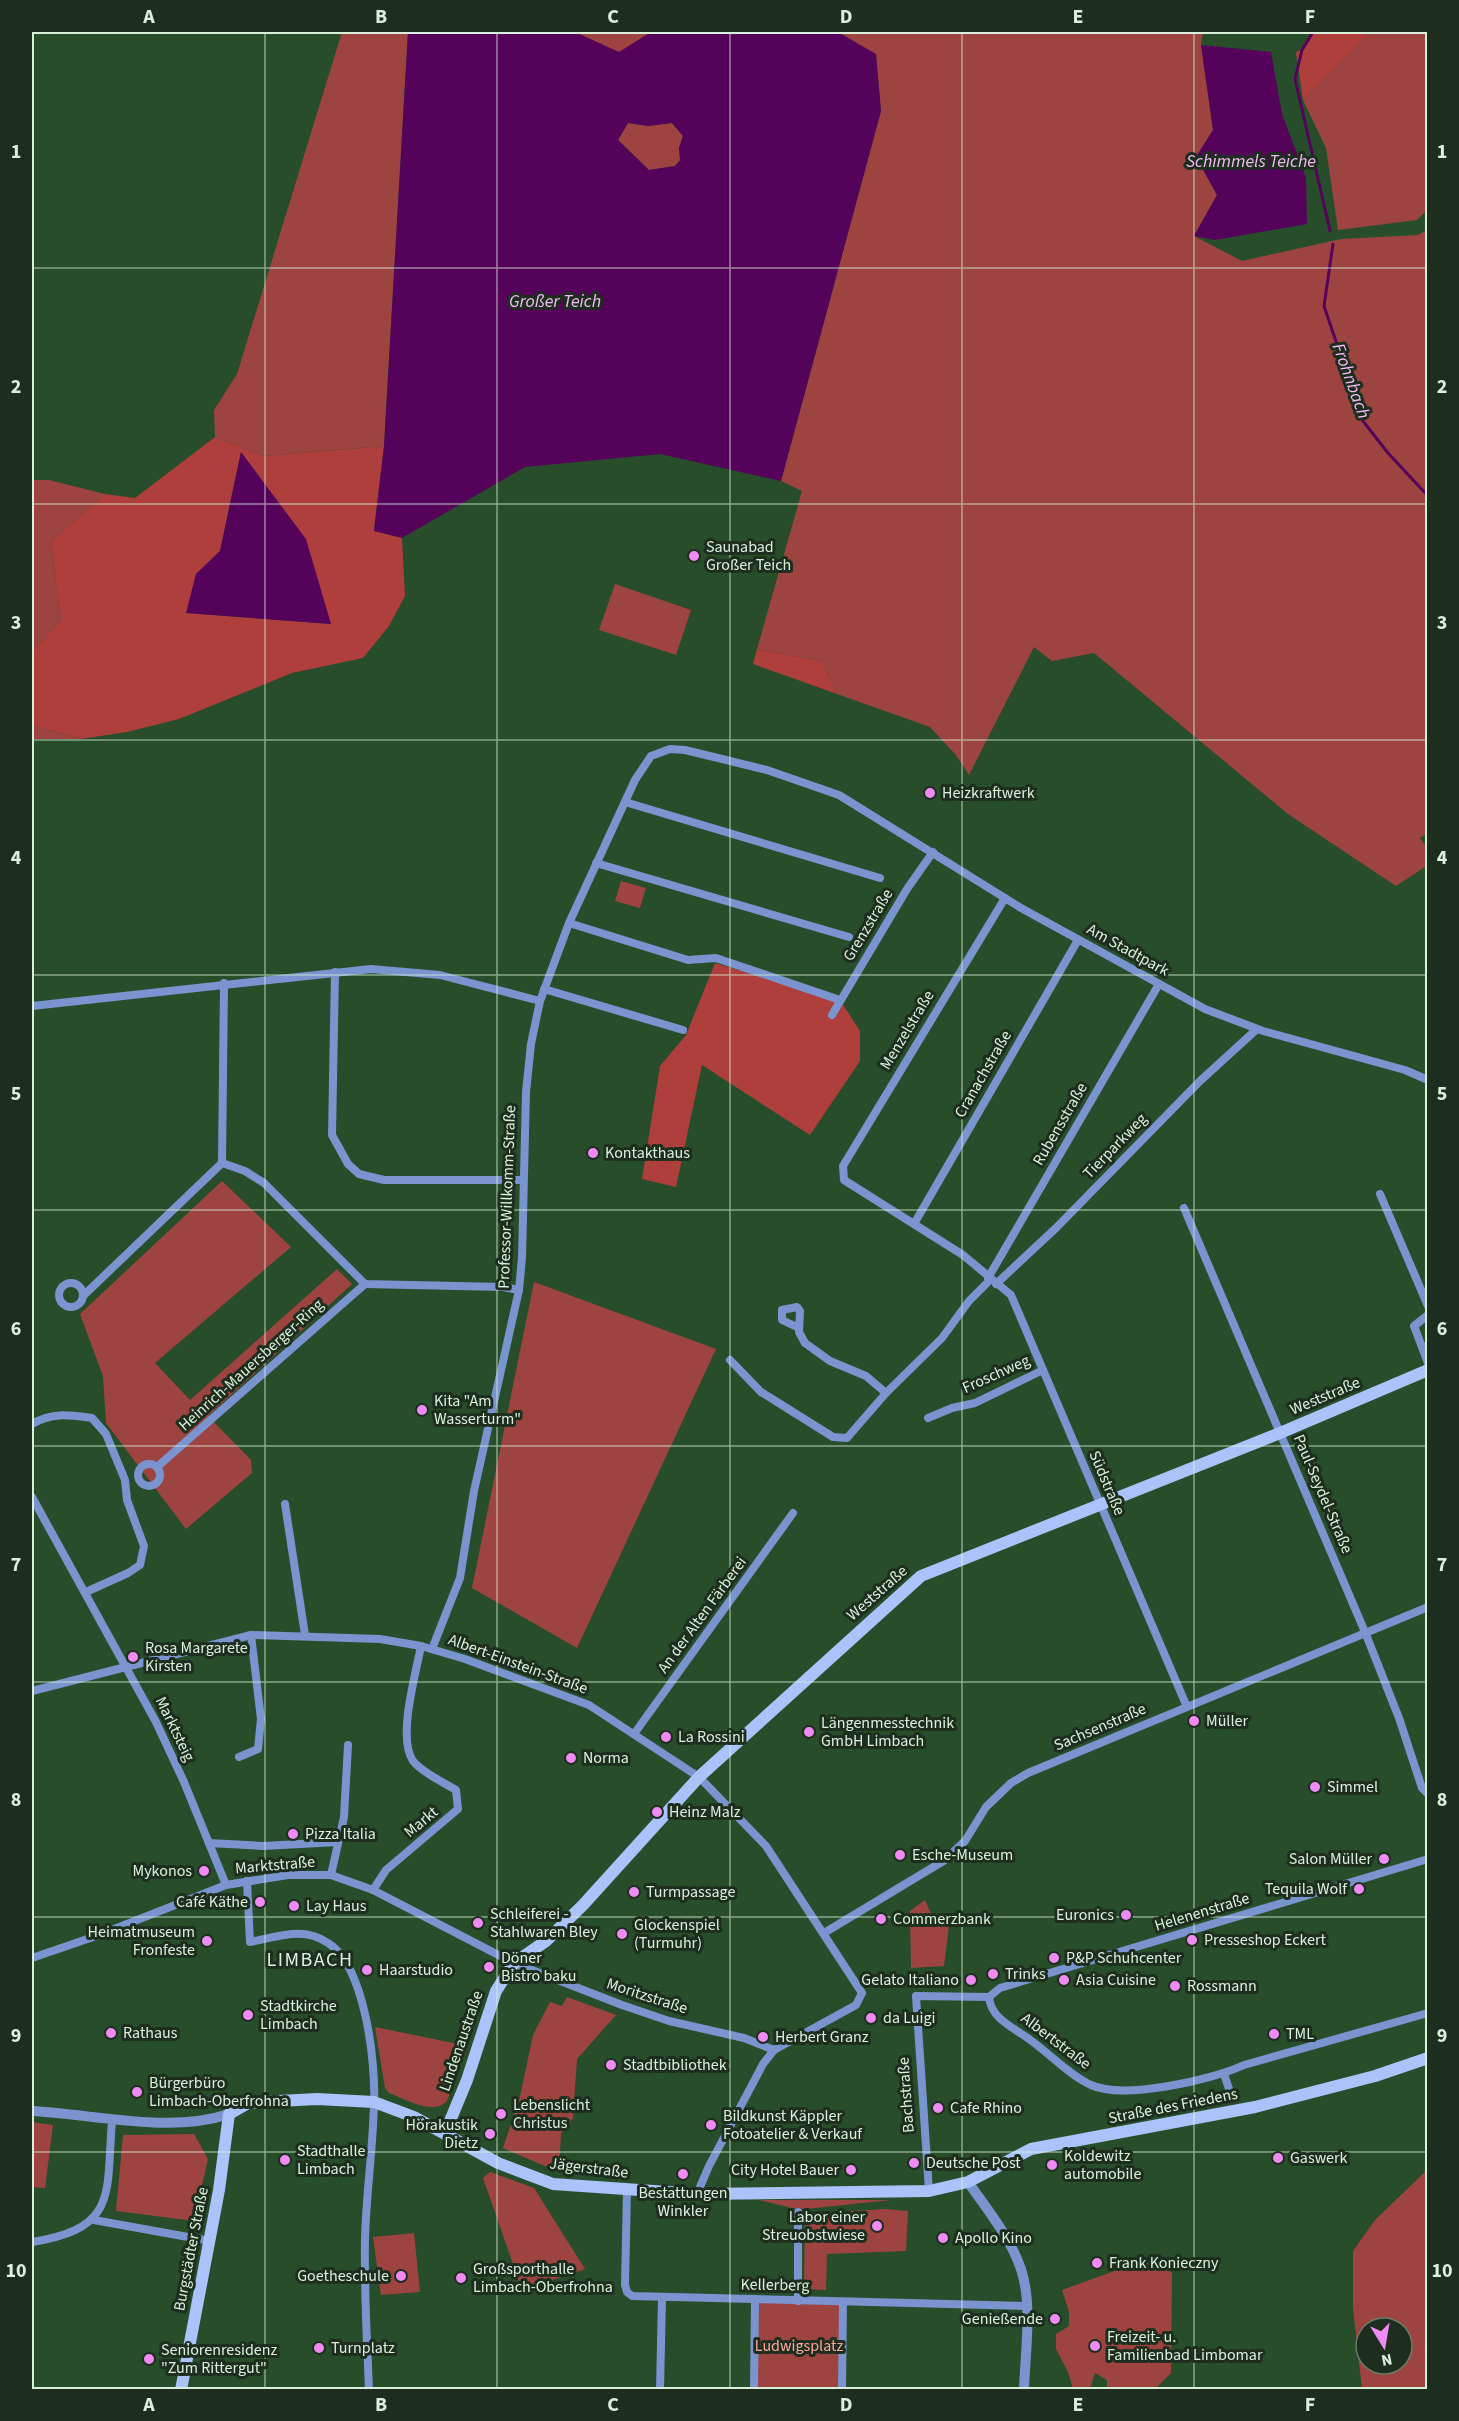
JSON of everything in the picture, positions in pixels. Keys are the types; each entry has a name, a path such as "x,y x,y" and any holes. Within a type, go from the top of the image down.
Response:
{"main road":[{"name":"Weststraße","path":"514,1963 546,1941 583,1905 699,1777 921,1576 1280,1433 1428,1370"},
{"name":"Lindenaustraße","path":"445,2133 467,2080 496,1991 514,1963"},
{"name":"Straße des Friedens","path":"929,2191 968,2182 1032,2149 1255,2107 1356,2081 1428,2058"},
{"name":"Jägerstraße","path":"229,2114 248,2103 259,2102 317,2100 374,2102 414,2117 498,2163 553,2184 698,2194 929,2191"},
{"name":"Burgstädter Straße","path":"181,2390 210,2241 229,2114"}],"street":[{"name":"Professor-Willkomm-Straße","path":"432,1649 460,1578 474,1491 519,1290 526,1092 531,1044 540,1001 569,923 625,802 644,764 651,756 670,749 685,750 767,770 839,795"},
{"name":"Am Stadtpark","path":"839,795 1005,898 1205,1009 1257,1029 1405,1070 1428,1080"},
{"path":"625,802 880,878"},
{"name":"Grenzstraße","path":"832,1015 906,889 933,852"},
{"path":"596,863 849,937"},
{"name":"Menzelstraße","path":"844,1180 843,1166 1005,898"},
{"path":"569,923 688,960 716,958 840,1000"},
{"name":"Cranachstraße","path":"914,1224 1078,940"},
{"path":"32,1006 224,983 370,969 440,975 540,1001"},
{"path":"335,972 332,1135 348,1164 359,1174 384,1180 524,1180"},
{"path":"83,1296 222,1164 224,983"},
{"name":"Rubensstraße","path":"992,1281 1159,984"},
{"path":"544,989 683,1030"},
{"name":"Tierparkweg","path":"992,1281 1056,1228 1200,1081 1257,1029"},
{"path":"222,1164 245,1171 264,1183 365,1284 503,1287 519,1290"},
{"name":"Südstraße","path":"844,1180 963,1255 1011,1295 1187,1707"},
{"path":"1380,1194 1428,1306"},
{"name":"Paul-Seydel-Straße","path":"1184,1208 1365,1632 1399,1718 1422,1788 1428,1794"},
{"path":"730,1360 760,1392 833,1437 847,1438 886,1393 942,1338 969,1301 992,1281"},
{"name":"Heinrich-Mauersberger-Ring","path":"157,1467 365,1284"},
{"path":"1428,1315 1414,1326 1428,1363"},
{"path":"799,1329 805,1343 816,1352 866,1376 886,1393"},
{"name":"Froschweg","path":"928,1418 952,1408 975,1403 1043,1370"},
{"path":"32,1424 44,1416 62,1414 92,1418 106,1434 125,1480 127,1500 144,1546 140,1565 86,1592"},
{"name":"Marktsteig","path":"32,1497 127,1666 180,1772 226,1885"},
{"path":"285,1504 305,1635"},
{"name":"An der Alten Färberei","path":"634,1734 793,1514"},
{"name":"Sachsenstraße","path":"824,1933 945,1860 965,1840 986,1807 1011,1783 1028,1773 1428,1607"},
{"path":"239,1757 258,1749 261,1719 251,1635"},
{"name":"Albert-Einstein-Straße","path":"32,1691 251,1635 305,1635 380,1639 421,1646 589,1705 699,1777 766,1846 862,1993 856,2005 774,2050"},
{"name":"Markt","path":"373,1890 386,1870 458,1809 459,1799 456,1790 413,1761 406,1744 421,1646"},
{"path":"331,1875 344,1817 348,1745"},
{"path":"209,1844 263,1846 338,1842"},
{"name":"Helenenstraße","path":"990,1997 994,1990 1000,1988 1428,1859"},
{"name":"Marktstraße","path":"32,1958 99,1935 226,1885 288,1875 331,1875 373,1890 514,1963"},
{"path":"247,1881 250,1942 307,1932 330,1944 347,1964 362,1996 374,2102 364,2264 369,2390"},
{"name":"Moritzstraße","path":"514,1963 669,2021 744,2038 774,2050"},
{"name":"Bachstraße","path":"929,2191 916,1996 990,1997"},
{"name":"Albertstraße","path":"990,1997 996,2016 1084,2082 1104,2091 1138,2089 1224,2074 1244,2065 1428,2013"},
{"path":"698,2194 709,2166 763,2064 774,2050"},
{"path":"1224,2074 1229,2089"},
{"path":"32,2111 112,2121 210,2120 229,2114"},
{"path":"32,2242 77,2231 94,2220 106,2194 112,2121"},
{"path":"968,2182 1008,2242 1022,2271 1026,2306 1024,2390"},
{"name":"Kellerberg","path":"627,2190 625,2289 632,2296 1026,2306"},
{"path":"798,2212 798,2301"},
{"path":"94,2220 210,2241"},
{"path":"660,2390 662,2298"},
{"path":"754,2390 755,2300"},
{"path":"842,2390 843,2302"}],"green space":[{"path":"342,32 408,32 384,446 264,456 215,437 214,410 237,374"},
{"path":"575,32 651,32 619,53"},
{"path":"838,32 1203,32 1201,45 1213,130 1196,157 1217,195 1194,236 1242,261 1341,239 1418,235 1427,230 1428,833 1420,838 1427,848 1428,865 1396,886 1288,814 1094,653 1052,661 1034,647 969,775 956,755 930,727 837,694 822,661 757,649 802,491 781,481 881,111 876,55"},
{"path":"1371,32 1427,32 1427,210 1417,220 1338,230 1326,148 1303,100"},
{"path":"628,123 648,126 672,123 683,136 679,148 680,160 675,166 649,170 618,140"},
{"path":"32,480 49,480 105,494 51,541 61,620 32,652"},
{"path":"615,584 691,610 676,655 599,630"},
{"path":"32,725 81,739 32,739"},
{"path":"621,881 646,888 640,908 615,901"},
{"path":"222,1181 291,1247 155,1363 190,1400 337,1269 352,1284 208,1416 251,1460 252,1473 186,1529 106,1423 103,1376 80,1314"},
{"path":"534,1282 716,1349 577,1648 472,1588"},
{"path":"925,1900 930,1912 949,1926 944,1966 911,1968 910,1911"},
{"path":"567,1997 616,2015 577,2059 573,2118 561,2133 559,2172 503,2148 519,2101 533,2035 550,2002 562,2006"},
{"path":"375,2027 468,2046 447,2101 441,2105 427,2107 389,2093 385,2088"},
{"path":"32,2122 53,2125 45,2188 32,2187"},
{"path":"194,2134 208,2159 194,2221 116,2211 123,2135"},
{"path":"1427,2170 1427,2389 1362,2389 1361,2376 1414,2376 1414,2316 1354,2317 1353,2251 1375,2220"},
{"path":"490,2172 534,2188 585,2269 522,2290 483,2178"},
{"path":"759,2200 891,2200 806,2209"},
{"path":"886,2209 908,2211 906,2251 827,2254 826,2290 804,2289 805,2214"},
{"path":"414,2233 420,2292 381,2295 373,2237"},
{"path":"1142,2261 1172,2272 1171,2373 1155,2389 1107,2389 1107,2380 1095,2373 1090,2389 1073,2389 1068,2372 1056,2349 1056,2334 1069,2326 1069,2312 1062,2290"},
{"name":"Ludwigsplatz","path":"755,2300 843,2302 842,2389 754,2390"}],"shaded area":[{"path":"1313,32 1371,32 1303,100 1296,52 1302,50"},
{"path":"215,437 264,456 384,446 374,530 402,538 405,596 389,626 363,658 292,673 179,719 127,732 81,739 32,725 32,652 61,620 51,541 105,494 135,498","holes":["241,452 331,624 187,613 196,574 220,551"]},
{"path":"757,649 822,661 837,694 753,664"},
{"path":"715,963 840,1000 860,1031 860,1061 810,1135 702,1065 676,1187 642,1179 660,1066 686,1035"}],"water":[{"name":"Großer Teich","path":"408,32 575,32 619,52 651,32 838,32 876,54 881,111 781,481 660,454 525,467 402,538 374,531 384,446","holes":["628,123 648,126 672,123 683,136 679,148 680,160 675,166 649,170 618,140"]},
{"name":"Schimmels Teiche","path":"1201,45 1271,52 1282,114 1306,178 1307,224 1215,240 1194,236 1217,195 1196,157 1213,130"},
{"path":"241,452 306,539 331,624 186,613 196,574 220,551"}],"waterway":[{"name":"Frohnbach","path":"1313,32 1302,50 1295,79 1330,231"},
{"name":"Frohnbach","path":"1333,244 1324,306 1363,421 1388,453 1428,496"}],"place":[{"name":"Saunabad Großer Teich","path":"694,556"},
{"name":"Heizkraftwerk","path":"930,793"},
{"name":"Kontakthaus","path":"593,1153"},
{"name":"Kita \"Am Wasserturm\"","path":"422,1410"},
{"name":"Rosa Margarete Kirsten","path":"133,1657"},
{"name":"Müller","path":"1194,1721"},
{"name":"Längenmesstechnik GmbH Limbach","path":"809,1732"},
{"name":"La Rossini","path":"666,1737"},
{"name":"Norma","path":"571,1758"},
{"name":"Simmel","path":"1315,1787"},
{"name":"Heinz Malz","path":"657,1812"},
{"name":"Pizza Italia","path":"293,1834"},
{"name":"Esche-Museum","path":"900,1855"},
{"name":"Salon Müller","path":"1384,1859"},
{"name":"Mykonos","path":"204,1871"},
{"name":"Tequila Wolf","path":"1359,1889"},
{"name":"Turmpassage","path":"634,1892"},
{"name":"Café Käthe","path":"260,1902"},
{"name":"Lay Haus","path":"294,1906"},
{"name":"Euronics","path":"1126,1915"},
{"name":"Commerzbank","path":"881,1919"},
{"name":"Schleiferei - Stahlwaren Bley","path":"478,1923"},
{"name":"Glockenspiel (Turmuhr)","path":"622,1934"},
{"name":"Presseshop Eckert","path":"1192,1940"},
{"name":"Heimatmuseum Fronfeste","path":"207,1941"},
{"name":"P&P Schuhcenter","path":"1054,1958"},
{"name":"Döner Bistro baku","path":"489,1967"},
{"name":"Haarstudio","path":"367,1970"},
{"name":"Trinks","path":"993,1974"},
{"name":"Gelato Italiano","path":"971,1980"},
{"name":"Asia Cuisine","path":"1064,1980"},
{"name":"Rossmann","path":"1175,1986"},
{"name":"Stadtkirche Limbach","path":"248,2015"},
{"name":"da Luigi","path":"871,2018"},
{"name":"Rathaus","path":"111,2033"},
{"name":"TML","path":"1274,2034"},
{"name":"Herbert Granz","path":"763,2037"},
{"name":"Stadtbibliothek","path":"611,2065"},
{"name":"Bürgerbüro Limbach-Oberfrohna","path":"137,2092"},
{"name":"Cafe Rhino","path":"938,2108"},
{"name":"Lebenslicht Christus","path":"501,2114"},
{"name":"Bildkunst Käppler Fotoatelier & Verkauf","path":"711,2125"},
{"name":"Hörakustik Dietz","path":"490,2134"},
{"name":"Gaswerk","path":"1278,2158"},
{"name":"Stadthalle Limbach","path":"285,2160"},
{"name":"Deutsche Post","path":"914,2163"},
{"name":"Koldewitz automobile","path":"1052,2165"},
{"name":"City Hotel Bauer","path":"851,2170"},
{"name":"Bestattungen Winkler","path":"683,2174"},
{"name":"Labor einer Streuobstwiese","path":"877,2226"},
{"name":"Apollo Kino","path":"943,2238"},
{"name":"Frank Konieczny","path":"1097,2263"},
{"name":"Goetheschule","path":"401,2276"},
{"name":"Großsporthalle Limbach-Oberfrohna","path":"461,2278"},
{"name":"Genießende","path":"1055,2319"},
{"name":"Freizeit- u. Familienbad Limbomar","path":"1095,2346"},
{"name":"Turnplatz","path":"319,2348"},
{"name":"Seniorenresidenz \"Zum Rittergut\"","path":"149,2359"}],"district":[{"name":"LIMBACH","path":"310,1960"}]}
